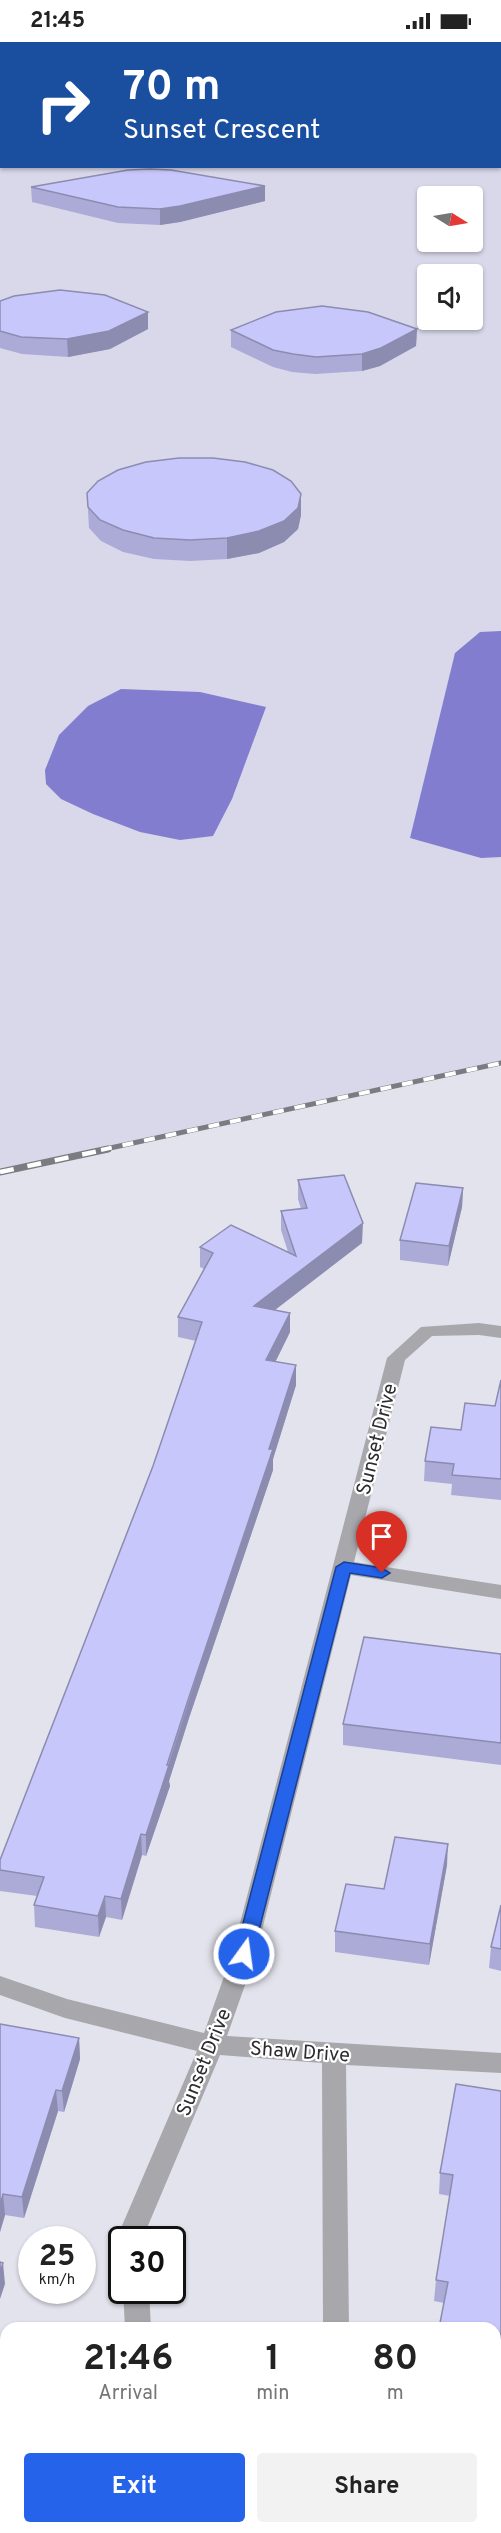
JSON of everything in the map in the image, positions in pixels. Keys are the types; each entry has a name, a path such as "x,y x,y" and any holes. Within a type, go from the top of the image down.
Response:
{"street":[{"name":"Sunset Drive","path":"135,2226 212,2045 244,1954 396,1358 427,1331 478,1329 501,1332"},
{"path":"344,1567 501,1592"},
{"name":"Shaw Drive","path":"0,1985 64,2008 212,2045 501,2063"},
{"path":"334,2054 336,2322"},
{"path":"137,2304 138,2322"}],"shaded area":[{"path":"0,168 501,168 501,1065 0,1168"},
{"path":"501,631 501,857 481,858 410,838 455,653 480,632"},
{"path":"121,689 200,692 266,707 232,799 213,836 180,840 140,832 61,799 46,784 45,770 59,735 88,706"}],"building":[{"path":"128,170 171,170 265,186 160,209 118,207 31,187"},
{"path":"60,290 105,295 148,312 109,331 67,339 21,337 0,331 0,301 14,296"},
{"path":"322,306 368,312 417,329 381,348 362,354 316,357 273,350 231,330 276,312"},
{"path":"179,458 213,458 245,462 273,470 291,481 301,494 298,508 284,521 259,531 227,538 190,540 154,538 123,530 100,520 88,507 87,493 98,481 118,470 146,462"},
{"path":"344,1175 363,1223 254,1306 290,1313 266,1360 296,1365 269,1449 273,1449 189,1697 146,1835 141,1834 121,1899 105,1896 98,1916 34,1905 44,1877 0,1870 0,1860 153,1466 202,1322 178,1317 213,1253 200,1247 231,1225 296,1256 281,1211 307,1208 298,1180"},
{"path":"416,1183 463,1188 449,1246 400,1240"},
{"path":"501,1380 501,1479 452,1475 454,1464 425,1461 431,1427 461,1430 465,1403 495,1406"},
{"path":"364,1637 501,1654 501,1743 343,1724"},
{"path":"395,1837 448,1844 430,1944 335,1931 346,1884 384,1889"},
{"path":"501,1905 501,1949 491,1947"},
{"path":"0,2024 79,2038 62,2091 56,2090 22,2197 3,2194 0,2205"},
{"path":"456,2084 501,2091 501,2322 440,2322 448,2282 436,2280 453,2175 440,2173"}],"railway":[{"path":"101,1150 501,1063"},
{"path":"0,1172 108,1149"}],"route":[{"path":"244,1954 344,1567 382,1573"}]}
